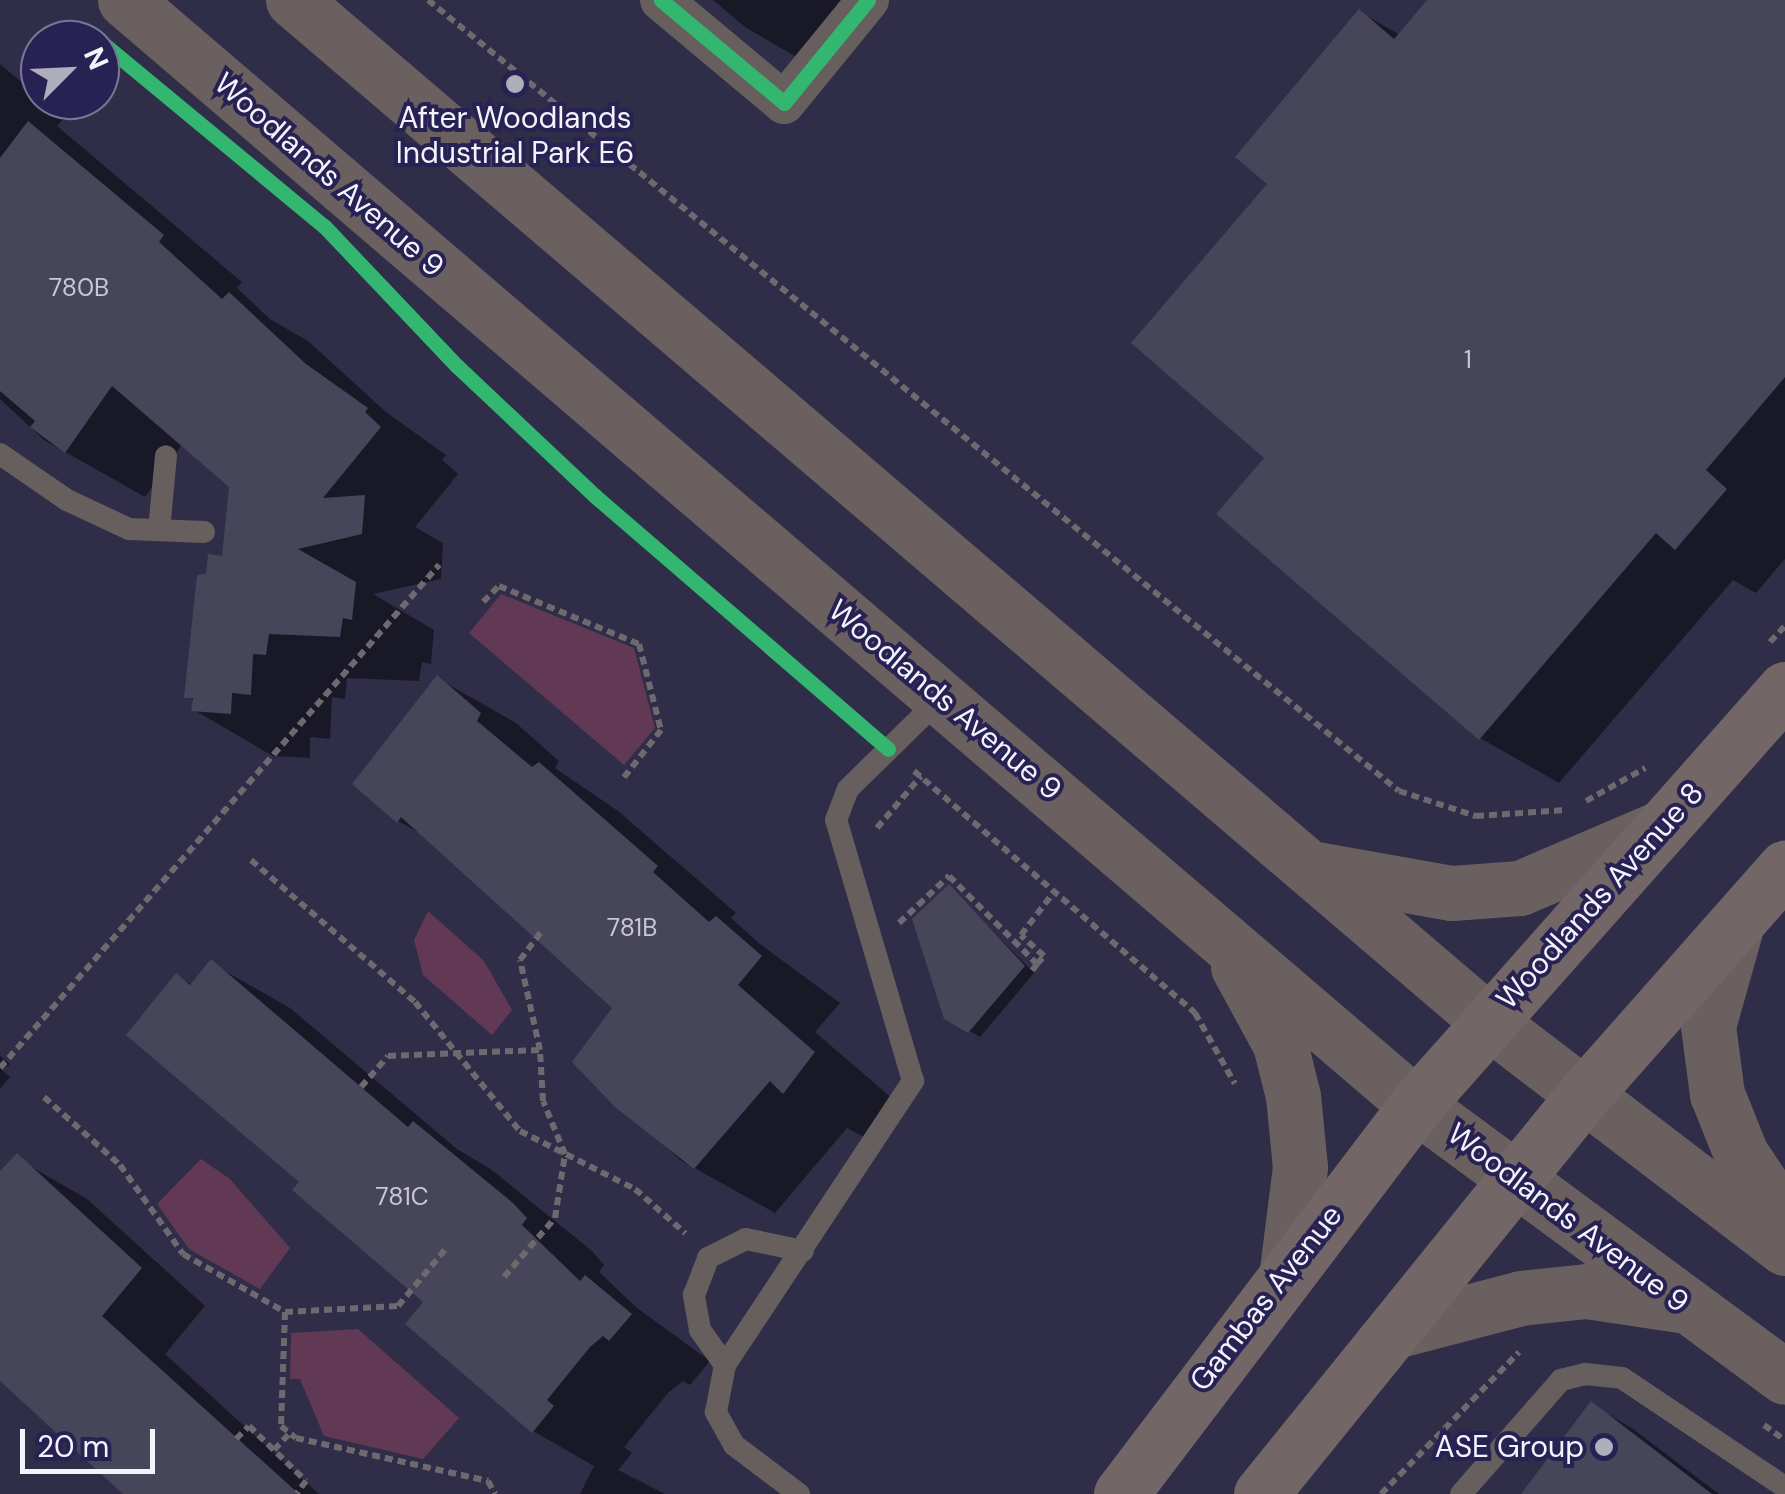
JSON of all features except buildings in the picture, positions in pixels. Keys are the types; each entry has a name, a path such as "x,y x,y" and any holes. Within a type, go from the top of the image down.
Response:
{"main road":[{"name":"Woodlands Avenue 9","path":"125,0 1416,1105 1785,1377"},
{"path":"293,0 1488,1022 1785,1248"},
{"name":"Woodlands Avenue 8","path":"1416,1105 1785,689"},
{"path":"1308,868 1452,892 1520,888 1662,827"},
{"path":"1261,1494 1518,1182 1583,1096 1785,868"},
{"path":"1737,922 1708,1026 1717,1094 1741,1154 1785,1220"},
{"path":"1220,934 1280,1044 1293,1096 1300,1167 1288,1270"},
{"name":"Gambas Avenue","path":"1122,1494 1416,1105"},
{"path":"1394,1331 1521,1298 1587,1291 1688,1306"}],"street":[{"path":"661,0 784,103 868,0"}],"lane":[{"path":"0,454 67,500 129,529 204,532"},
{"path":"159,530 166,456"},
{"path":"799,1494 734,1445 716,1412 725,1365 913,1080 836,820 848,789 942,697"},
{"path":"725,1365 700,1330 694,1296 708,1258 746,1239 802,1250"},
{"path":"1461,1494 1561,1380 1585,1374 1622,1378 1785,1487"}],"path":[{"path":"428,0 1399,791 1476,816 1562,812"},
{"path":"0,1068 439,565"},
{"path":"483,602 499,586 639,644 662,730 622,780"},
{"path":"888,749 1195,1013 1242,1098"},
{"path":"876,834 877,822 920,776"},
{"path":"252,860 415,1002 520,1132 635,1189 686,1234"},
{"path":"898,924 950,876 1034,967 1044,956 1022,935 1054,892"},
{"path":"893,908 905,936"},
{"path":"504,1277 554,1218 564,1154 543,1100 540,1050 520,960 540,932"},
{"path":"362,1087 388,1056 540,1050"},
{"path":"44,1098 120,1165 182,1254 285,1312 398,1306 448,1246"},
{"path":"285,1312 281,1426 290,1434 488,1481 495,1494"},
{"path":"236,1438 248,1426 306,1481 297,1493"},
{"path":"274,1450 290,1434"}],"shaded area":[{"path":"501,594 634,648 655,728 624,765 469,633"},
{"path":"428,911 484,961 512,1010 492,1035 423,975 414,940"},
{"path":"201,1159 230,1179 290,1248 260,1289 189,1249 157,1204"},
{"path":"358,1329 459,1418 423,1459 324,1436 300,1379 290,1379 291,1333"}],"cycle path":[{"path":"661,0 784,103 868,0"},
{"path":"120,58 324,226 457,366 595,496 888,749"}],"place":[{"name":"After Woodlands Industrial Park E6","path":"515,84"},
{"name":"ASE Group","path":"1604,1447"}]}
